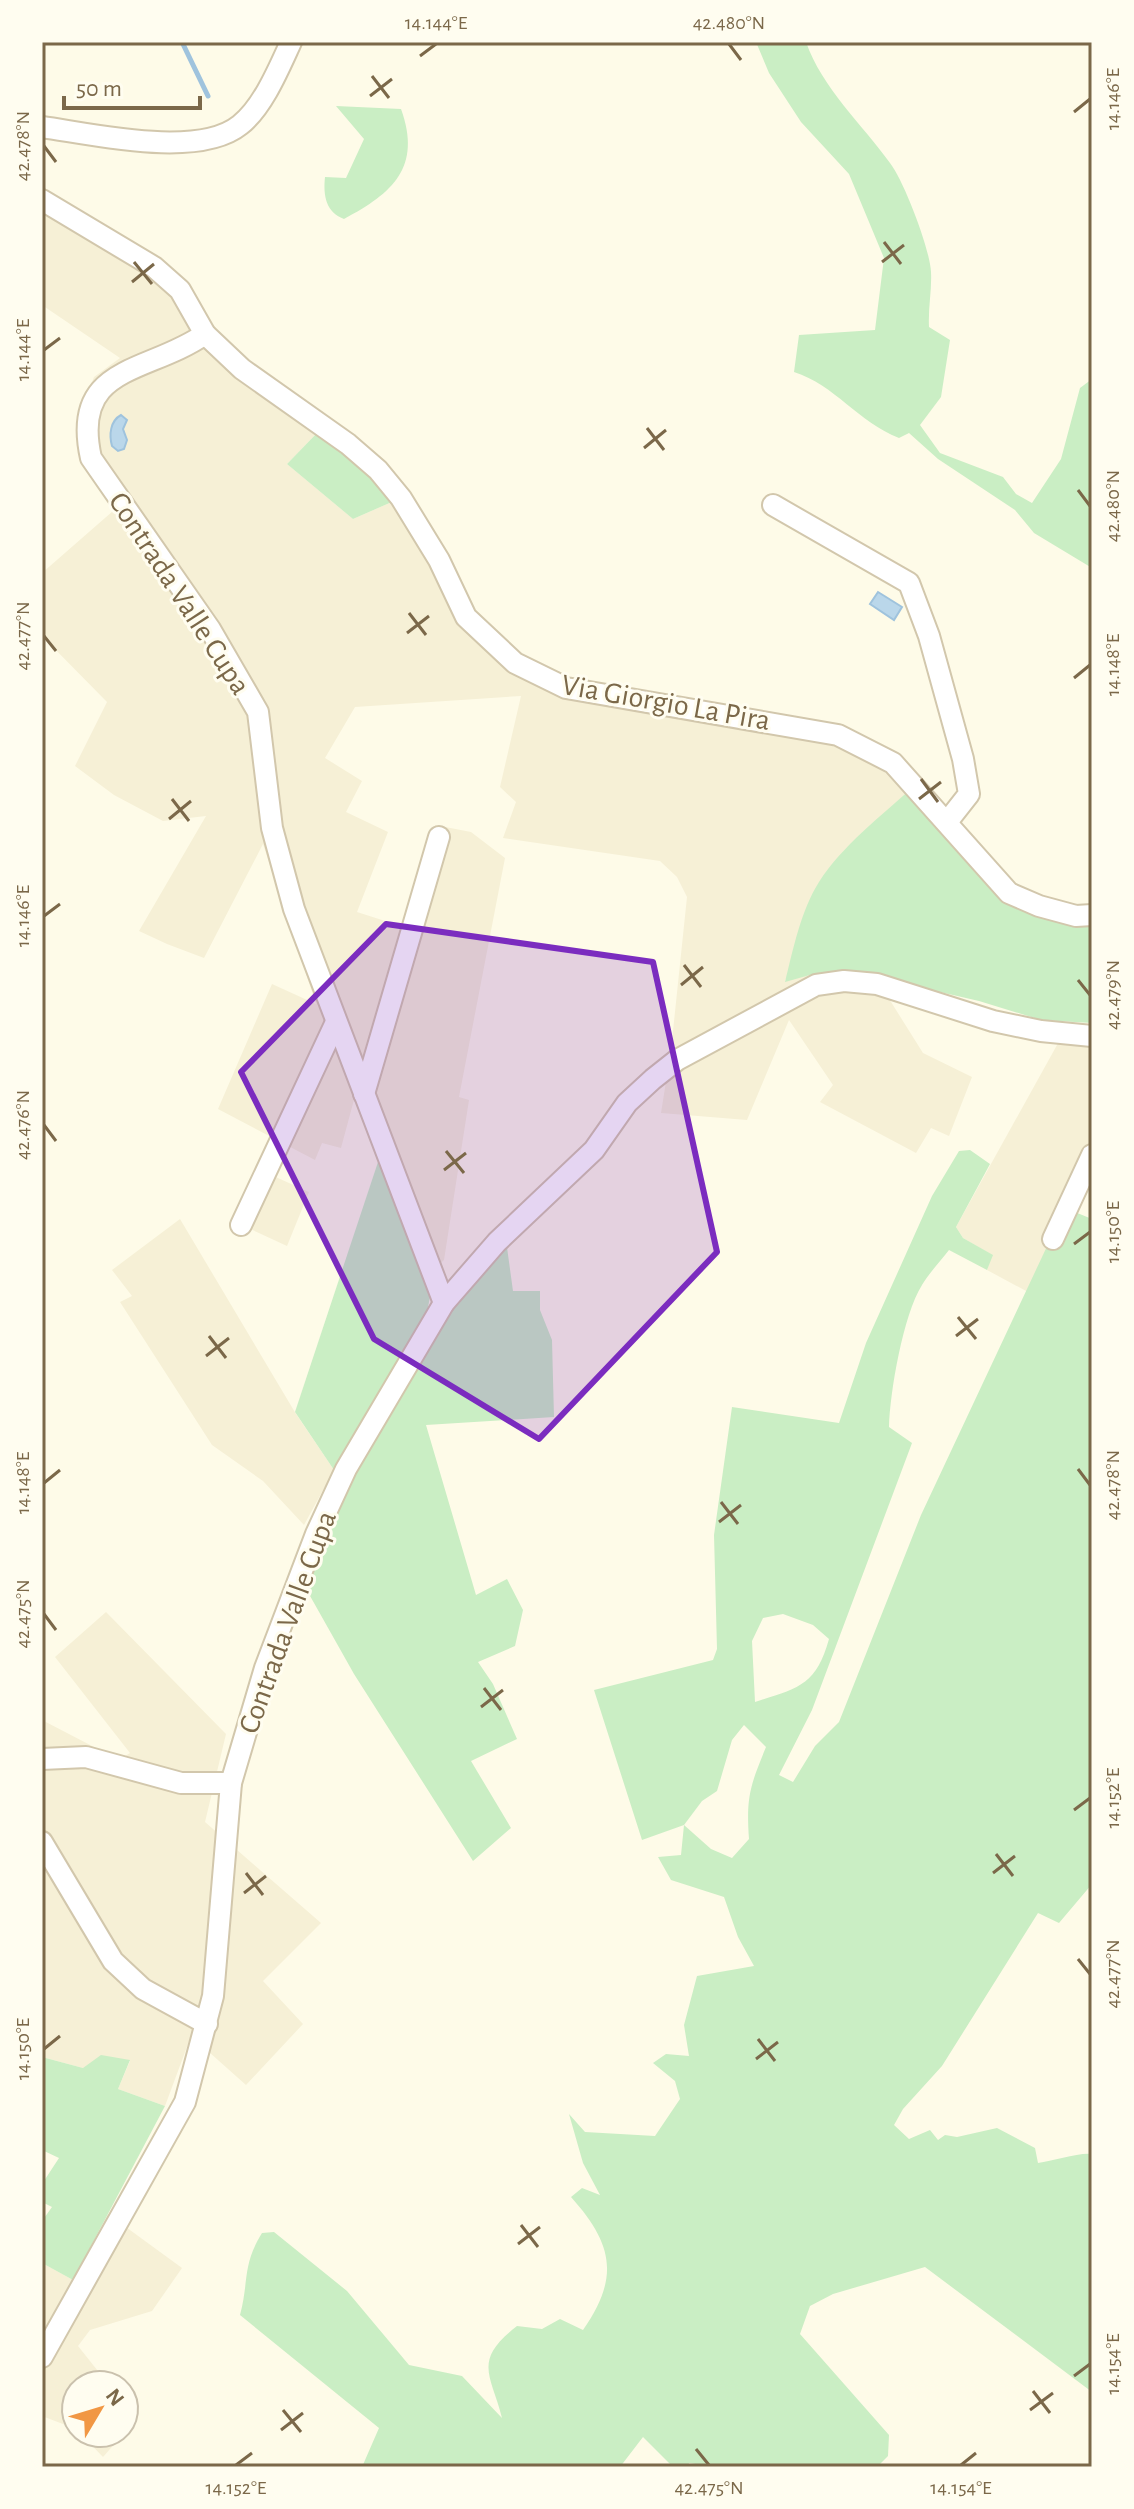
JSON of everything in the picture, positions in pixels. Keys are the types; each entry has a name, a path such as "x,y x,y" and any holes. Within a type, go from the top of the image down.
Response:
{"street":[{"path":"42,127 164,141 220,136 240,125 257,106 291,42"},
{"name":"Via Giorgio La Pira","path":"42,200 138,256 171,281 188,300 205,334 242,369 348,444 378,470 401,498 439,560 466,617 515,663 566,688 838,735 893,763 1009,893 1063,912 1092,915"},
{"name":"Contrada Valle Cupa","path":"42,2357 185,2102 213,1996 231,1783 265,1668 316,1534 346,1469 444,1303 294,909 272,828 258,712 210,629 91,458 86,433 88,410 100,390 115,377 192,343 205,334"},
{"path":"773,505 909,583 929,636 963,759 969,794 947,822"},
{"path":"364,1094 439,837"},
{"path":"444,1303 463,1278 594,1150 627,1103 653,1079 677,1060 816,985 844,981 877,984 993,1021 1041,1031 1092,1036"},
{"path":"241,1225 336,1022"},
{"path":"1053,1239 1092,1155"},
{"path":"436,1276 463,1278"},
{"path":"42,1759 86,1757 181,1783 231,1783"},
{"path":"42,1842 113,1961 143,1989 207,2024"}],"highlighted area":[{"path":"386,924 653,962 717,1252 539,1439 374,1339 241,1072"}],"shaded area":[{"path":"42,203 171,291 180,313 203,342 318,432 287,464 353,519 394,501 430,561 527,678 821,738 866,753 912,788 840,858 785,981 817,973 853,971 888,980 886,994 923,1053 972,1077 949,1136 931,1128 916,1153 820,1102 833,1085 789,1020 747,1120 661,1113 687,897 677,877 660,861 503,838 516,802 500,787 521,696 355,707 325,758 362,781 346,812 388,832 357,912 407,928 435,825 471,832 505,858 459,1097 469,1100 444,1260 424,1278 355,1096 341,1148 322,1143 315,1160 218,1109 272,984 316,1004 263,844 204,958 167,944 139,931 206,816 163,821 114,795 75,766 107,702 42,636 42,573 113,511 82,460 79,416 94,377 120,358 42,305"},
{"path":"1062,1036 1092,1041 1092,1152 1028,1292 987,1270 992,1255 963,1238 956,1227"},
{"path":"269,1174 309,1192 287,1246 244,1226"},
{"path":"180,1219 296,1414 334,1470 304,1525 263,1481 212,1445 120,1302 132,1296 112,1270"},
{"path":"106,1612 226,1734 205,1822 321,1923 263,1981 303,2024 246,2085 191,2036 165,2106 118,2089 130,2061 83,2068 42,2057 42,1720 119,1760 130,1753 55,1657"},
{"path":"108,2214 182,2268 152,2311 90,2330 78,2346 96,2369 60,2369 60,2423 42,2416 42,2263 73,2280"},
{"path":"95,2449 110,2449 103,2457"}],"green space":[{"path":"756,42 806,42 822,75 890,163 909,199 930,261 929,327 950,340 941,397 920,425 940,453 1003,477 1016,494 1032,503 1061,459 1080,388 1092,379 1092,568 1034,533 1015,510 938,459 909,433 899,438 884,431 822,386 794,372 799,335 875,330 884,258 849,174 801,122 769,73"},
{"path":"336,106 401,109 407,129 408,147 399,176 377,199 344,219 333,212 327,202 325,177 346,178 364,139"},
{"path":"318,432 351,453 394,501 353,519 287,464"},
{"path":"912,788 1005,896 1092,922 1092,1023 1041,1020 979,1001 853,972 817,973 785,982 802,918 819,882 850,844"},
{"path":"970,1150 990,1164 956,1227 963,1238 993,1255 987,1270 949,1250 915,1298 899,1354 889,1427 912,1443 812,1710 779,1775 793,1782 815,1746 839,1722 921,1515 1065,1208 1092,1219 1092,1884 1059,1923 1038,1913 942,2066 903,2109 894,2125 909,2139 930,2130 938,2140 945,2135 957,2137 997,2128 1035,2148 1038,2163 1092,2154 1092,2392 925,2267 833,2294 810,2306 800,2334 889,2435 888,2456 879,2465 714,2467 689,2463 688,2467 673,2467 643,2437 620,2467 362,2467 379,2428 240,2315 251,2255 262,2233 274,2232 347,2291 409,2365 462,2376 502,2418 488,2369 494,2349 503,2338 517,2326 542,2329 560,2319 583,2330 603,2293 607,2261 596,2230 571,2197 582,2188 600,2195 583,2163 569,2114 585,2132 655,2136 680,2099 675,2081 653,2063 666,2054 689,2056 684,2025 697,1976 754,1966 738,1937 724,1897 671,1880 658,1857 681,1855 684,1825 642,1840 594,1690 713,1660 717,1649 714,1535 732,1407 839,1423 866,1343 932,1196 959,1151","holes":["783,1614 813,1625 829,1639 824,1655 803,1683 755,1702 752,1641 763,1618","744,1725 766,1747 750,1792 749,1839 732,1858 711,1849 684,1825 702,1801 717,1791 732,1740"]},
{"path":"379,1159 431,1292 427,1312 334,1470 295,1412"},
{"path":"506,1240 513,1291 540,1291 540,1310 552,1340 554,1417 426,1425 476,1595 507,1579 523,1610 515,1646 478,1662 493,1684 517,1739 471,1761 511,1828 473,1861 354,1674 305,1587 361,1451 450,1305"},
{"path":"101,2055 130,2060 118,2089 165,2106 73,2280 42,2263 42,2221 52,2207 42,2202 42,2184 59,2158 42,2150 42,2057 83,2068"}],"water":[{"path":"121,415 127,420 123,429 127,440 124,449 118,451 112,446 111,433"},
{"path":"878,592 902,607 894,620 870,604"}],"waterway":[{"path":"182,42 208,96"}]}
